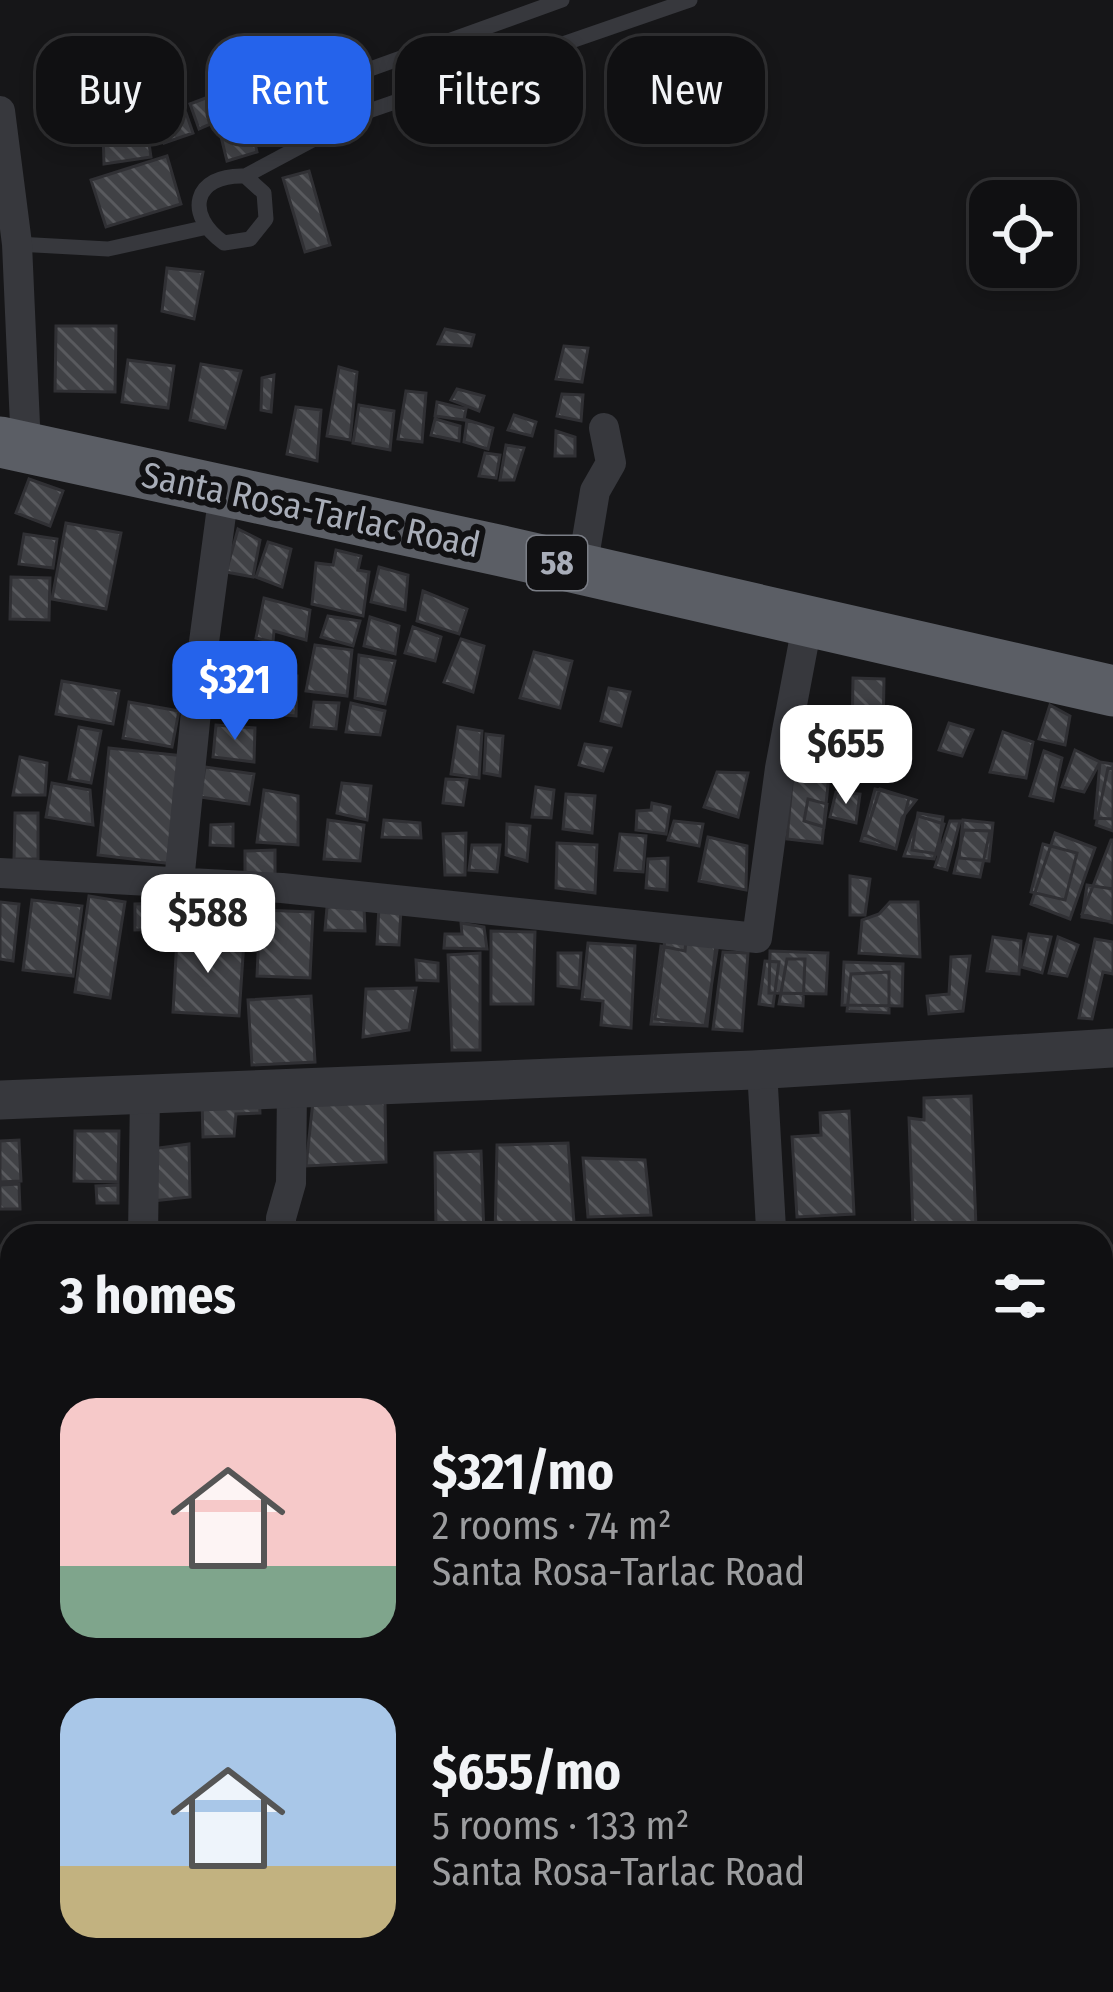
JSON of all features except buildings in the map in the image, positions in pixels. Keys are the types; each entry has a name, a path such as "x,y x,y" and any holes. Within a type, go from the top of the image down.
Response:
{"highway":[{"name":"Santa Rosa-Tarlac Road","path":"13,446 582,569 1113,691"}],"street":[{"path":"0,111 17,244 13,446"},
{"path":"582,569 596,491 611,463 604,428"},
{"path":"179,882 224,492"},
{"path":"0,872 305,890 757,938 780,768 808,620"},
{"path":"0,1100 762,1069 1113,1048"},
{"path":"762,1069 771,1224"},
{"path":"281,1224 291,1183 292,1088"},
{"path":"143,1224 145,1092"}],"lane":[{"path":"371,69 562,0"},
{"path":"371,110 690,0"},
{"path":"245,176 264,194 266,219 250,239 224,243 203,228 197,208 205,187 223,175 245,176 305,144"},
{"path":"17,244 108,249 203,228"}]}
